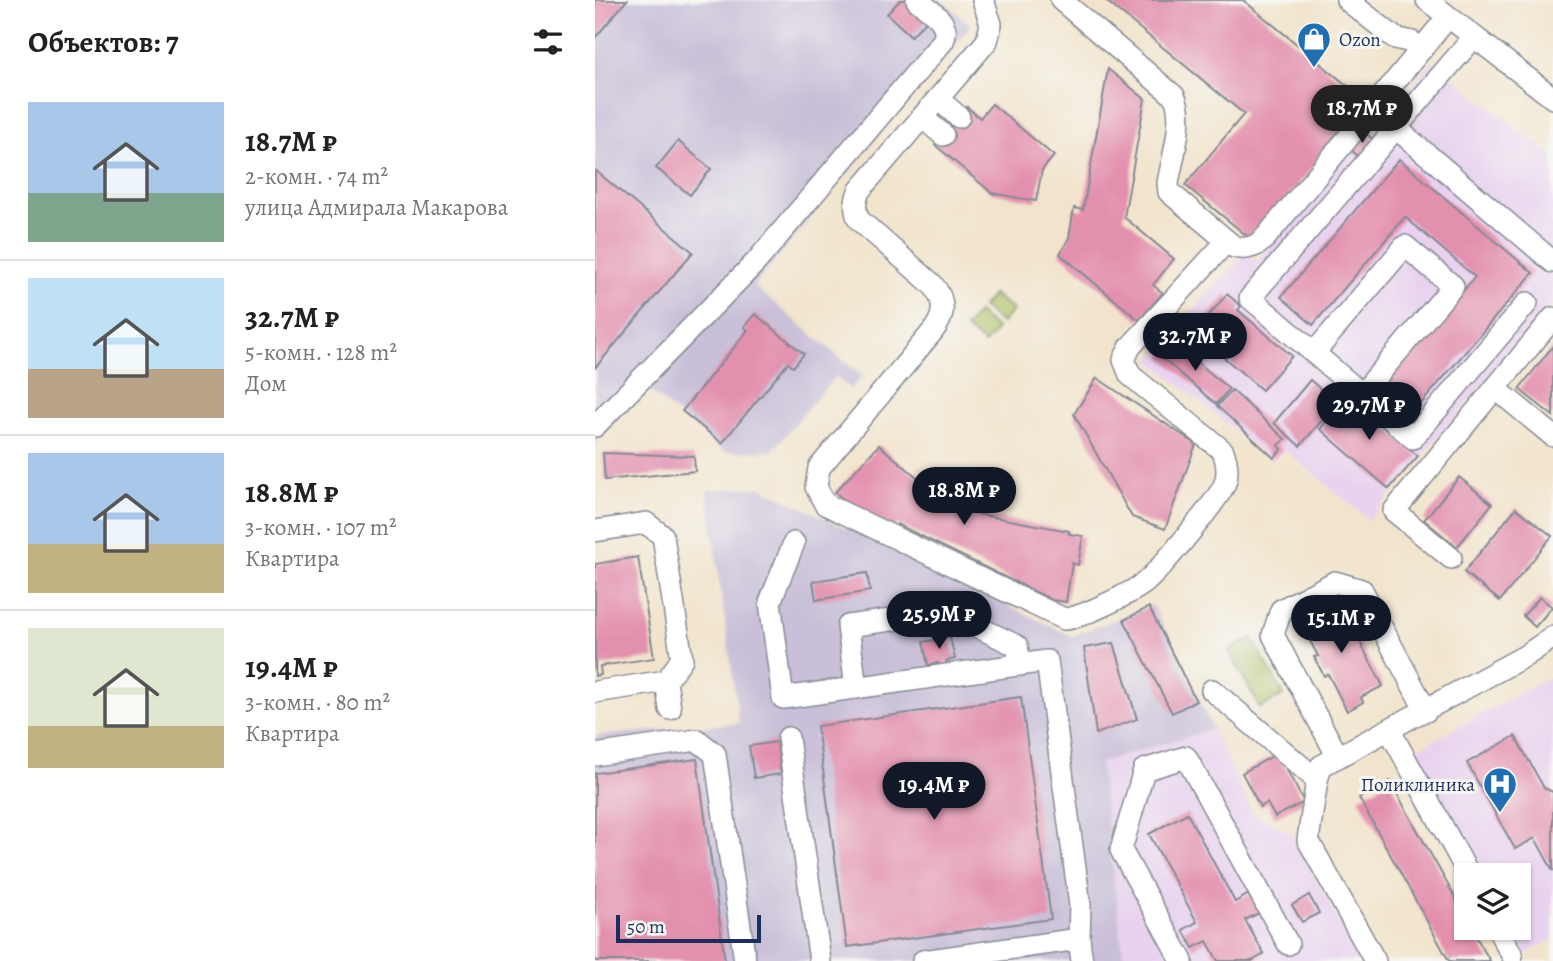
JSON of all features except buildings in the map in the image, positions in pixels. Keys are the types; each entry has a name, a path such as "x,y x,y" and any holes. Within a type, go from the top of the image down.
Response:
{"street":[{"path":"595,426 751,267 946,36 943,22 917,0"},
{"path":"983,0 991,24 990,35 872,176 856,199 855,207 859,220 938,290 943,303 942,316 933,331 821,463 817,474 817,492 827,506 1064,619 1078,617 1145,583 1221,492 1227,470 1223,452 1130,375 1124,360 1131,347 1227,241"},
{"path":"1061,0 1174,96 1180,115 1168,183 1169,192 1234,247 1240,249 1261,243 1448,17"},
{"path":"1347,0 1395,38 1412,42 1422,49"},
{"path":"1426,0 1553,98"},
{"path":"1474,37 1250,298 1413,438 1527,303"},
{"path":"938,99 959,117"},
{"path":"922,117 943,135"},
{"path":"1396,128 1553,262"},
{"path":"846,155 872,176"},
{"path":"1314,353 1405,246 1453,286 1362,394"},
{"path":"1451,558 1394,511 1553,318"},
{"path":"1495,388 1553,436"},
{"path":"595,531 646,523 663,536 682,659 666,681 670,709"},
{"path":"795,543 770,602 783,698 1047,661 1080,905 1079,939 1082,961"},
{"path":"1338,757 1273,635 1281,610 1335,582 1361,590 1426,711"},
{"path":"856,688 848,626 947,612 1017,646 1020,665"},
{"path":"1375,961 1308,840 1321,766 1426,711 1553,638"},
{"path":"595,692 666,681"},
{"path":"1212,690 1317,780"},
{"path":"1389,731 1462,863"},
{"path":"788,738 820,961"},
{"path":"595,755 697,740 715,754 745,961"},
{"path":"1182,961 1121,850 1144,770 1186,757 1288,944"},
{"path":"923,961 1079,939"},
{"path":"1504,940 1512,955"}],"shaded area":[{"path":"595,0 941,0 971,25 754,286 862,376 851,389 835,376 772,451 725,452 645,387 595,444"},
{"path":"1432,61 1553,157 1553,301 1369,520 1285,450 1272,461 1149,360 1246,253 1257,261 1364,132 1370,136"},
{"path":"760,487 1072,636 1153,605 1213,729 1100,763 1124,961 595,961 595,736 739,723 707,490"},
{"name":"Поликлиника","path":"1553,675 1553,939 1524,955 1516,940 1531,940 1531,863 1473,863 1412,752"},
{"path":"1213,729 1252,812 1292,834 1360,961 1124,961 1100,763"}],"green space":[{"path":"993,294 1013,310 1002,323 982,307"},
{"path":"978,313 997,329 985,344 965,328"},
{"path":"1252,638 1284,695 1260,708 1229,651"}],"place":[{"name":"Ozon","path":"1314,69"},
{"name":"Поликлиника","path":"1500,814"}]}
